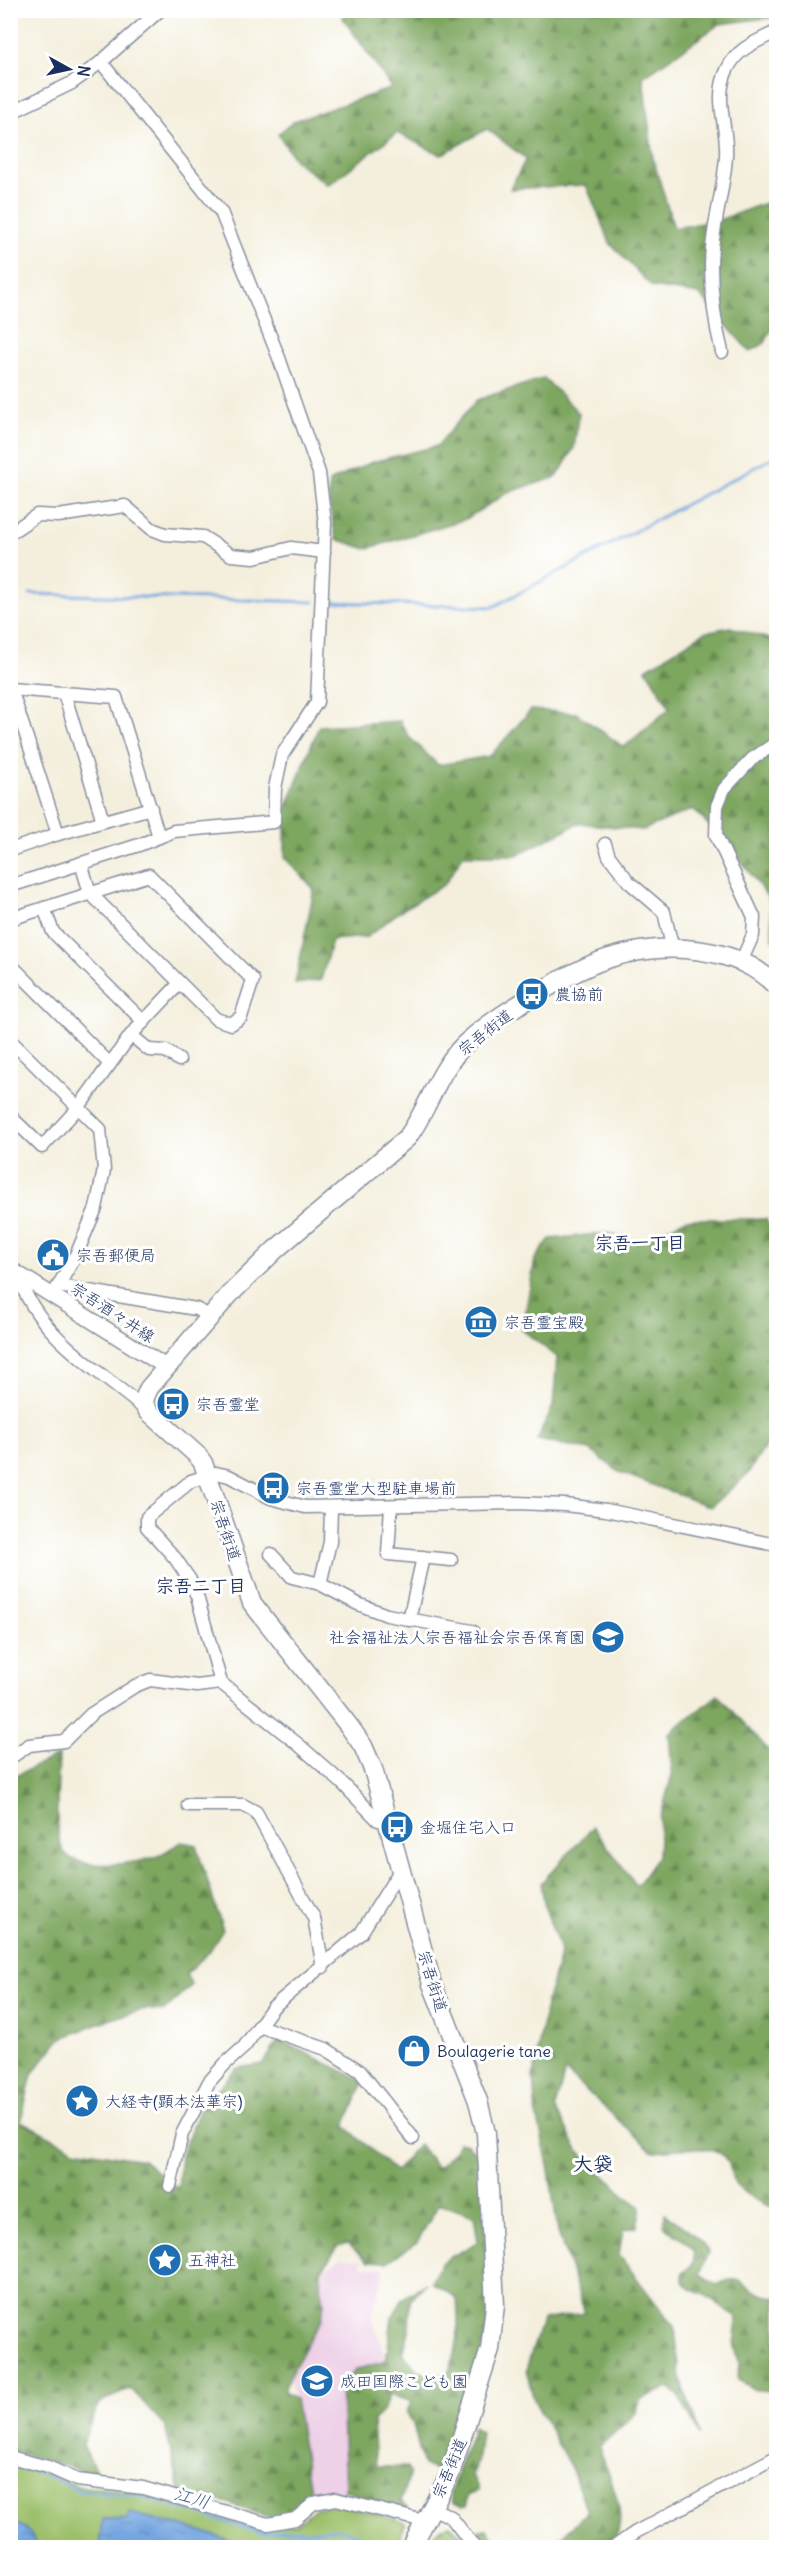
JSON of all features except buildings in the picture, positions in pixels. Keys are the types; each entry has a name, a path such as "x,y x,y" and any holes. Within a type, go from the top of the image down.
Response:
{"highway":[{"name":"宗吾街道","path":"411,2547 450,2474 490,2349 495,2305 488,2151 478,2101 432,1984 373,1769 363,1746 252,1603 208,1474 198,1456 148,1411 144,1404 145,1396 166,1367 210,1316 275,1250 407,1138 420,1120 442,1072 466,1044 509,1012 588,966 622,955 673,950 702,952 741,962 759,970 777,986"}],"main road":[{"name":"宗吾酒々井線","path":"14,1272 56,1291 166,1367"}],"street":[{"path":"10,113 72,83 101,62 160,10"},
{"path":"722,352 714,319 711,265 726,155 719,98 725,72 734,56 741,49 777,32"},
{"path":"10,886 140,845 174,831 274,822 275,788 282,755 317,702 325,523 319,472 279,358 221,212 101,62"},
{"path":"10,533 37,514 58,516 125,506 152,529 165,534 203,537 231,555 254,558 291,548 324,552"},
{"path":"58,834 11,689 116,697 152,808 159,837"},
{"path":"64,693 103,821"},
{"path":"741,962 753,935 754,917 716,835 717,806 724,789 752,759 777,743"},
{"path":"10,850 152,808"},
{"path":"605,844 609,856 629,882 664,912 673,950"},
{"path":"10,920 90,893 149,875 253,980 241,1017 231,1024 216,1019 179,984 90,893 81,863"},
{"path":"44,908 52,932 144,1022"},
{"path":"10,964 110,1064"},
{"path":"10,1116 42,1147 78,1108 131,1035 179,984"},
{"path":"131,1035 149,1050 166,1051 179,1060"},
{"path":"10,1040 100,1129 104,1170 96,1208 77,1253 56,1291 196,1309 210,1316"},
{"path":"14,1272 34,1311 60,1341 148,1411"},
{"path":"387,1819 378,1820 342,1783 221,1683 197,1596 190,1580 175,1558 147,1527 147,1517 191,1481 208,1474 229,1476 271,1498 305,1507 515,1503 606,1510 777,1545"},
{"path":"391,1506 388,1554 451,1560"},
{"path":"320,1584 330,1542 332,1508"},
{"path":"271,1554 292,1577 320,1584 358,1604 409,1620 472,1631"},
{"path":"409,1620 423,1557"},
{"path":"10,1758 29,1745 64,1741 91,1714 135,1686 150,1680 197,1686 221,1683"},
{"path":"188,1804 243,1805 256,1812 314,1918 323,1967"},
{"path":"170,2186 182,2134 209,2082 244,2047 281,2000 361,1933 401,1869"},
{"path":"259,2026 326,2049 360,2071 413,2138"},
{"path":"10,2457 48,2467 76,2480 143,2487 268,2524 295,2519 314,2503 336,2499 451,2517 475,2547"},
{"path":"613,2547 636,2532 777,2457"}],"shaded area":[{"name":"成田国際こども園","path":"342,2258 362,2260 361,2266 385,2268 372,2317 386,2361 355,2370 341,2385 345,2491 311,2497 295,2399 289,2377 322,2318 324,2303 320,2286 321,2271"}],"green space":[{"path":"343,11 776,11 776,17 720,24 643,77 653,159 674,228 719,220 776,199 776,320 765,343 750,352 699,294 652,287 610,243 586,185 510,189 526,159 487,129 441,155 397,133 328,185 296,161 278,134 294,121 392,88 343,18"},
{"path":"544,378 579,413 574,448 557,477 509,492 466,519 366,549 336,539 329,503 329,482 372,462 437,446 477,400"},
{"path":"730,627 776,641 776,942 773,939 769,899 737,855 693,809 643,830 579,823 517,855 463,855 445,884 399,912 367,937 332,940 321,980 295,984 314,889 285,858 285,811 319,726 400,721 409,737 438,765 490,756 531,710 576,713 624,747 670,708 646,669 705,632"},
{"path":"686,1219 766,1219 776,1242 776,1430 747,1475 710,1507 619,1472 590,1450 537,1440 553,1406 557,1357 522,1330 535,1259 550,1239 607,1233 637,1243"},
{"path":"718,1695 776,1758 776,2209 740,2189 734,2181 726,2159 719,2153 695,2149 652,2151 565,2071 555,2108 578,2151 627,2197 641,2207 637,2227 623,2230 619,2255 675,2328 680,2376 700,2436 678,2395 668,2388 641,2399 636,2413 599,2447 614,2488 620,2520 617,2533 610,2543 596,2548 535,2547 562,2536 587,2512 572,2470 534,2400 526,2370 542,2320 585,2313 558,2232 549,2170 535,2105 533,2076 547,2000 561,1952 545,1908 541,1883 593,1827 637,1886 658,1856 660,1818 672,1775 669,1733"},
{"path":"59,1755 57,1820 60,1844 64,1852 71,1858 82,1862 109,1865 149,1859 182,1842 196,1845 223,1930 209,1952 186,1974 192,1985 164,2011 145,2009 99,2023 60,2039 32,2074 21,2121 74,2149 143,2160 178,2189 181,2154 201,2107 237,2068 263,2064 279,2040 364,2081 345,2126 395,2171 419,2144 437,2168 453,2153 458,2142 467,2144 483,2159 488,2327 451,2455 434,2469 423,2466 413,2423 407,2413 411,2401 389,2395 383,2411 373,2420 376,2467 407,2467 410,2472 401,2501 408,2508 407,2512 345,2491 341,2385 355,2370 386,2361 392,2318 402,2299 426,2283 410,2300 409,2331 403,2355 419,2372 446,2376 451,2367 457,2338 457,2298 431,2282 442,2262 478,2242 474,2216 439,2204 417,2242 387,2262 368,2261 348,2243 338,2246 321,2271 320,2286 324,2303 322,2318 289,2377 284,2391 295,2399 311,2497 293,2515 273,2519 226,2502 180,2491 165,2426 131,2389 100,2402 82,2444 96,2470 84,2471 11,2451 11,1778"},
{"path":"665,2213 695,2235 708,2252 700,2274 717,2285 725,2281 736,2280 762,2294 776,2297 776,2391 755,2390 738,2380 739,2361 734,2345 737,2318 683,2282 683,2272 693,2264 695,2252 663,2225"},
{"path":"473,2427 481,2432 478,2459 472,2475 479,2490 468,2496 467,2505 461,2506 453,2503 450,2493"},
{"path":"10,2461 45,2471 80,2487 141,2491 263,2529 296,2524 316,2508 337,2504 406,2522 396,2547 11,2547"},
{"path":"450,2525 463,2537 447,2534 426,2548 435,2533"},
{"path":"486,2529 502,2547 483,2547 472,2531"}],"water":[{"path":"130,2513 204,2532 246,2547 100,2547 103,2519 128,2519"},
{"path":"10,2523 28,2530 33,2537 35,2547 11,2547"}],"waterway":[{"path":"329,602 493,607 776,456"},
{"path":"30,594 314,602"},
{"name":"江川","path":"10,2465 44,2474 79,2491 140,2496 262,2533 336,2529 368,2539"}],"place":[{"name":"農協前","path":"532,994"},
{"name":"宗吾郵便局","path":"53,1255"},
{"name":"宗吾霊宝殿","path":"481,1322"},
{"name":"宗吾霊堂","path":"173,1404"},
{"name":"宗吾霊堂大型駐車場前","path":"273,1488"},
{"name":"社会福祉法人宗吾福祉会宗吾保育園","path":"608,1637"},
{"name":"金堀住宅入口","path":"397,1827"},
{"name":"Boulagerie tane","path":"414,2051"},
{"name":"大経寺(顕本法華宗)","path":"82,2101"},
{"name":"五神社","path":"165,2260"},
{"name":"成田国際こども園","path":"317,2381"}],"district":[{"name":"宗吾一丁目","path":"640,1243"},
{"name":"宗吾二丁目","path":"201,1586"},
{"name":"大袋","path":"593,2164"}]}
